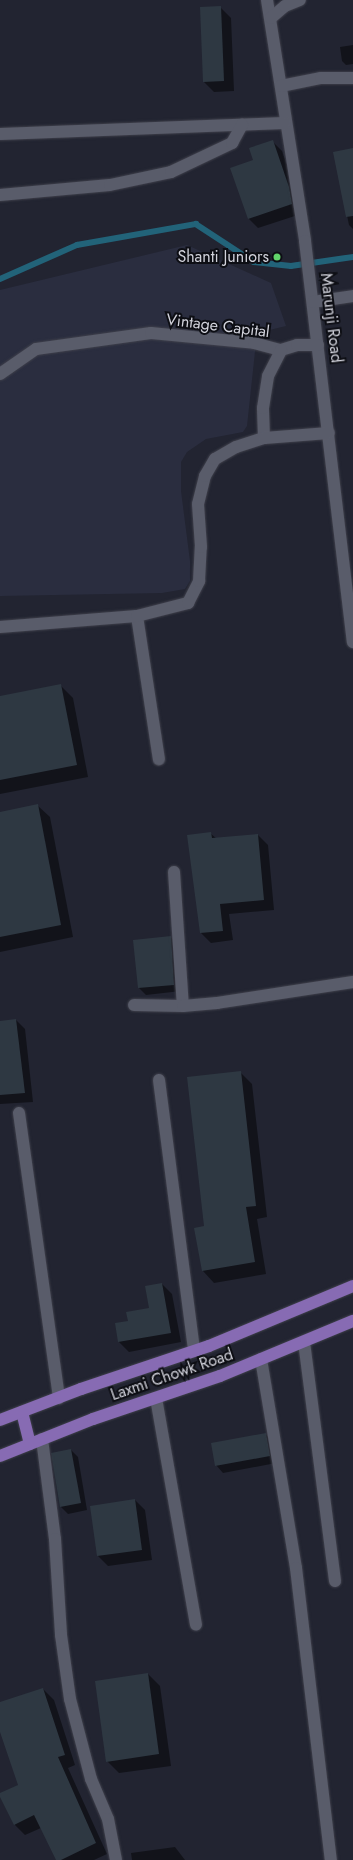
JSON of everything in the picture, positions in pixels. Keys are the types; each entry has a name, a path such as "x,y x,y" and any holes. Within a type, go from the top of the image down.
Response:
{"main road":[{"name":"Laxmi Chowk Road","path":"0,1420 194,1351 353,1286"},
{"name":"Laxmi Chowk Road","path":"0,1456 261,1359 353,1321"},
{"path":"22,1412 36,1442"}],"street":[{"name":"Marunji Road","path":"267,0 281,86 285,123 305,241 353,642"},
{"path":"270,18 285,6 300,0"},
{"path":"281,86 321,78 353,78"},
{"path":"0,134 285,123"},
{"path":"0,195 110,185 171,172 232,143 242,125"},
{"path":"312,302 353,296"},
{"name":"Vintage Capital","path":"0,374 36,349 151,334 254,343 281,350 297,345 318,345"},
{"name":"Vintage Capital","path":"264,438 263,408 268,376 281,350"},
{"path":"0,627 137,616 188,603 198,582 201,547 198,504 205,476 215,459 236,447 264,438 329,433"},
{"path":"137,616 159,759"},
{"path":"174,872 183,1006"},
{"path":"134,1005 183,1006 353,982"},
{"path":"159,1080 194,1351"},
{"path":"19,1113 60,1398"},
{"path":"304,1342 335,1581"},
{"path":"261,1359 296,1568 331,1860"},
{"path":"156,1398 196,1624"},
{"path":"36,1442 55,1539 61,1635 70,1699 91,1779 108,1819 116,1860"}],"shaded area":[{"path":"187,245 271,283 286,326 257,333 247,426 243,432 206,439 187,452 181,462 181,491 190,561 190,581 185,589 162,593 0,596 0,290"}],"building":[{"path":"221,6 224,81 203,82 200,7"},
{"path":"273,140 289,187 292,204 248,219 230,168 253,160 249,148"},
{"path":"353,148 353,216 346,217 333,152"},
{"path":"61,684 77,765 0,780 0,696"},
{"path":"38,804 61,925 0,937 0,812"},
{"path":"211,832 212,838 258,834 264,900 220,904 223,931 200,933 187,835"},
{"path":"171,936 174,985 138,988 133,940"},
{"path":"16,1019 25,1093 0,1095 0,1021"},
{"path":"241,1071 256,1206 246,1207 255,1262 202,1271 194,1228 204,1226 187,1077"},
{"path":"162,1283 171,1333 118,1342 115,1323 128,1321 126,1312 149,1308 145,1286"},
{"path":"266,1433 270,1456 215,1466 211,1443"},
{"path":"71,1449 81,1503 60,1507 51,1453"},
{"path":"135,1499 142,1550 97,1556 90,1506"},
{"path":"148,1673 159,1754 106,1762 95,1681"},
{"path":"43,1688 65,1755 58,1757 96,1843 61,1860 56,1860 34,1815 14,1825 0,1797 0,1793 18,1785 0,1732 0,1702"}],"waterway":[{"path":"0,279 77,245 196,224 254,262 291,266 353,257"}],"place":[{"name":"Shanti Juniors","path":"277,257"}]}
